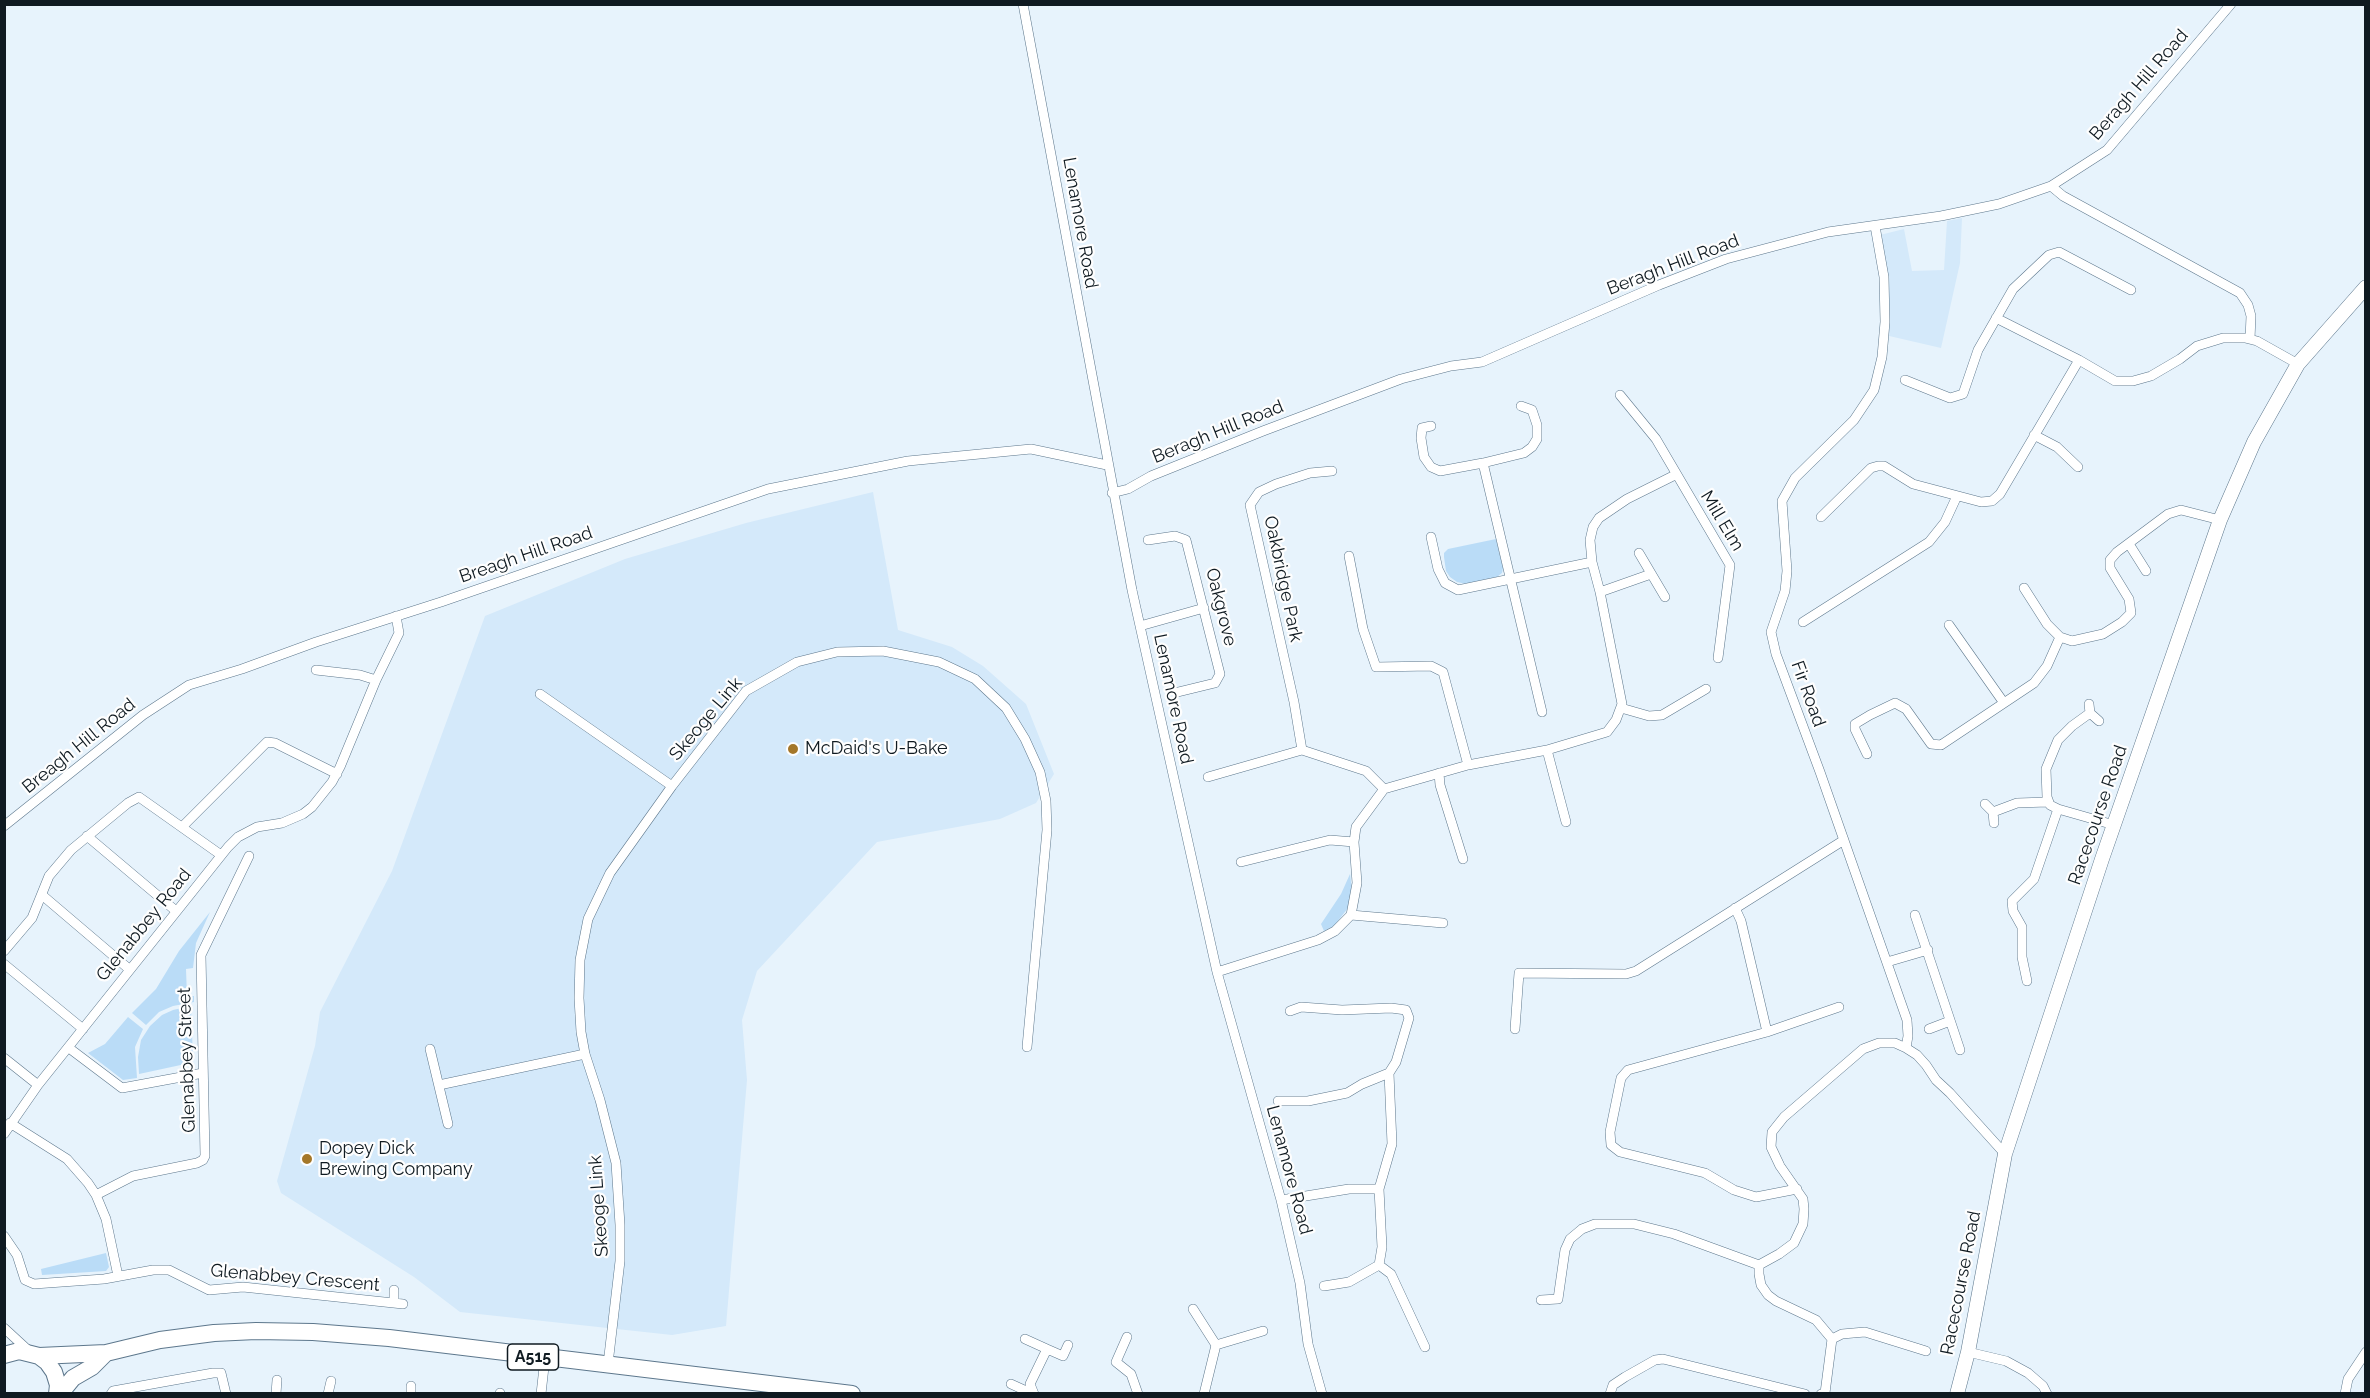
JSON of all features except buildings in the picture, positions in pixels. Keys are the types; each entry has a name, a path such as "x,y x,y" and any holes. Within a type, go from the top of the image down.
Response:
{"highway":[{"name":"A515","path":"4,1355 19,1351 34,1354 106,1353 160,1340 214,1333 313,1332 389,1338 852,1394"},
{"name":"A515","path":"59,1394 73,1378 92,1367 106,1353"},
{"name":"A515","path":"34,1354 47,1362 54,1372 59,1394"}],"street":[{"name":"Lenamore Road","path":"1023,4 1112,494 1140,626 1217,972 1281,1200 1300,1283 1308,1344 1322,1394"},
{"name":"Beragh Hill Road","path":"1112,494 1242,439 1401,379 1451,366 1482,362 1659,285 1726,259 1828,232 1941,216 1999,204 2051,186 2107,150 2231,4"},
{"path":"2051,186 2063,196 2240,293 2248,304 2252,316 2250,339"},
{"name":"Fir Road","path":"1875,226 1884,277 1885,322 1882,357 1874,390 1854,420 1795,478 1782,501 1787,571 1785,591 1771,632 1776,654 1907,1020 1906,1048"},
{"path":"1905,380 1950,398 1963,394 1978,350 2013,288 2049,255 2059,252 2132,290"},
{"name":"Racecourse Road","path":"1957,1394 1968,1352 2005,1154 2114,825 2220,520 2254,442 2298,364 2366,287"},
{"path":"1996,318 2115,381 2133,381 2151,376 2197,346 2223,338 2250,339 2298,364"},
{"path":"1821,517 1871,468 1878,466 1884,466 1913,484 1981,502 1992,501 2000,494 2079,360"},
{"name":"Mill Elm","path":"1620,394 1649,429 1730,565 1718,658"},
{"path":"1431,426 1422,428 1421,438 1424,457 1431,467 1440,471 1483,463 1524,453 1537,440 1537,425 1532,410 1521,406"},
{"path":"2034,435 2057,447 2078,467"},
{"name":"Breagh Hill Road","path":"4,826 143,715 189,685 441,603 768,489 908,461 1031,449 1107,465"},
{"path":"1483,463 1542,712"},
{"name":"Oakbridge Park","path":"1302,750 1294,702 1250,505 1259,492 1276,484 1310,473 1332,471"},
{"path":"1217,972 1318,940 1335,931 1351,915 1357,883 1354,842 1356,828 1384,789 1468,765 1547,750 1608,732 1622,708 1592,562 1590,540 1593,527 1599,518 1627,499 1675,475"},
{"path":"1803,622 1929,542 1945,522 1957,496"},
{"path":"2024,588 2047,624 2060,637 2072,641 2103,634 2122,622 2131,613 2129,599 2110,568 2110,560 2168,514 2181,510 2220,520"},
{"name":"Oakgrove","path":"1148,540 1175,536 1186,540 1220,674 1215,683 1178,692"},
{"path":"1431,537 1438,569 1445,583 1458,590 1592,562"},
{"path":"2129,544 2146,571"},
{"path":"1639,553 1665,597"},
{"path":"1349,556 1363,628 1376,667 1431,666 1443,672 1468,765"},
{"path":"1600,592 1651,574"},
{"path":"1140,626 1204,608"},
{"name":"Glenabbey Road","path":"4,1134 38,1085 221,855 247,831 282,823 303,814 312,807 337,774 376,680 399,633 396,616"},
{"path":"1949,625 2004,703"},
{"path":"1867,754 1855,729 1855,724 1887,705 1895,703 1906,710 1924,736 1935,746 1941,745 2040,677 2060,637"},
{"name":"Skeoge Link","path":"608,1364 620,1261 617,1178 616,1163 600,1100 585,1054 579,998 580,960 588,919 610,873 672,786 746,691 797,662 837,652 883,651 939,662 975,679 1006,708 1040,772 1046,801 1047,830 1027,1047"},
{"path":"316,670 360,675 376,680"},
{"path":"1622,708 1649,716 1662,715 1706,689"},
{"path":"540,694 672,786"},
{"path":"2048,802 2046,769 2058,740 2090,709 2099,721"},
{"path":"182,826 267,742 275,743 337,774"},
{"path":"1208,777 1302,750 1366,771 1384,789"},
{"path":"1547,750 1566,822"},
{"path":"1438,773 1463,859"},
{"path":"4,951 32,918 49,876 71,850 128,803 139,797 221,855"},
{"path":"1993,813 2017,803 2048,802 2058,809 2114,825"},
{"path":"1985,804 1993,813 1994,823"},
{"path":"2027,981 2022,957 2022,927 2013,911 2012,901 2034,879 2058,809"},
{"path":"87,836 176,911"},
{"path":"1241,862 1330,840 1354,842"},
{"path":"1515,1029 1518,973 1626,974 1636,971 1844,840"},
{"name":"Glenabbey Street","path":"96,1195 133,1176 203,1160 206,1151 201,955 249,856"},
{"path":"42,895 129,969"},
{"path":"1735,908 1741,921 1767,1032"},
{"path":"1351,915 1443,923"},
{"path":"1915,915 1960,1050"},
{"path":"1887,962 1928,950"},
{"path":"4,964 83,1029"},
{"path":"1290,1011 1301,1007 1342,1010 1406,1010 1409,1018 1396,1062 1389,1073 1392,1144 1379,1189 1382,1247 1379,1265"},
{"path":"1797,1189 1756,1197 1734,1190 1705,1173 1620,1152 1611,1145 1610,1132 1621,1078 1628,1070 1767,1032 1839,1007"},
{"path":"1929,1029 1950,1021"},
{"path":"1821,1394 1826,1393 1832,1339 1816,1320 1776,1301 1768,1294 1761,1286 1758,1274 1760,1265 1794,1243 1803,1224 1803,1199 1780,1166 1771,1147 1772,1132 1784,1117 1863,1048 1879,1043 1895,1044 1906,1048 1926,1065 1936,1080 2005,1154"},
{"path":"69,1048 122,1088 203,1073"},
{"path":"430,1049 448,1124"},
{"path":"439,1085 585,1054"},
{"path":"4,1058 38,1085"},
{"path":"1278,1101 1308,1101 1347,1094 1362,1084 1389,1073"},
{"path":"10,1123 67,1159 96,1195 111,1236 118,1276"},
{"path":"1281,1200 1349,1189 1379,1189"},
{"path":"1541,1300 1558,1299 1565,1250 1570,1239 1582,1229 1594,1224 1634,1224 1674,1234 1760,1265"},
{"name":"Glenabbey Crescent","path":"4,1236 17,1255 25,1280 34,1284 169,1270 208,1290 243,1287 398,1303 394,1290"},
{"path":"1324,1286 1349,1282 1379,1265"},
{"path":"1379,1265 1391,1274 1425,1347"},
{"path":"1193,1309 1216,1345 1204,1394"},
{"path":"4,1328 34,1354"},
{"path":"1216,1345 1263,1331"},
{"path":"1832,1339 1842,1334 1864,1332 1926,1351"},
{"path":"1127,1337 1116,1362 1131,1374 1138,1394"},
{"path":"1025,1339 1063,1356 1068,1346"},
{"path":"1034,1394 1030,1384 1047,1349"},
{"path":"1968,1352 2006,1361 2028,1373 2043,1386 2046,1394"},
{"path":"2345,1394 2348,1379 2366,1352"},
{"path":"541,1394 545,1358"},
{"path":"1610,1394 1614,1385 1625,1377 1655,1360 1662,1359 1805,1394"},
{"path":"111,1394 113,1391 213,1373 220,1373 226,1394"},
{"path":"276,1394 277,1380"},
{"path":"328,1394 332,1381"},
{"path":"1011,1384 1034,1394"}],"shaded area":[{"path":"1962,218 1960,263 1941,348 1885,335 1880,235 1904,229 1912,271 1944,270 1947,221"},
{"path":"873,492 898,630 952,647 983,666 1026,704 1054,774 1036,803 1000,819 877,842 757,971 742,1020 747,1080 726,1326 672,1335 460,1312 414,1277 281,1193 277,1181 315,1046 320,1012 392,871 485,616 625,559 746,523"},
{"path":"1496,539 1503,568 1502,573 1497,577 1466,584 1450,577 1446,571 1444,557 1448,549"},
{"path":"1350,874 1352,890 1348,908 1334,926 1324,931 1321,924 1341,894"},
{"path":"210,912 196,943 193,968 186,969 187,996 194,996 194,1002 173,1006 159,1012 146,1025 132,1013 156,989 179,951"},
{"path":"191,1006 193,1059 190,1063 139,1074 138,1057 141,1040 150,1026 162,1015"},
{"path":"128,1017 143,1029 135,1047 137,1078 123,1080 88,1053 105,1044"},
{"path":"106,1253 109,1267 106,1271 42,1275 41,1269"}],"place":[{"name":"McDaid's U-Bake","path":"793,749"},
{"name":"Dopey Dick Brewing Company","path":"307,1159"}]}
